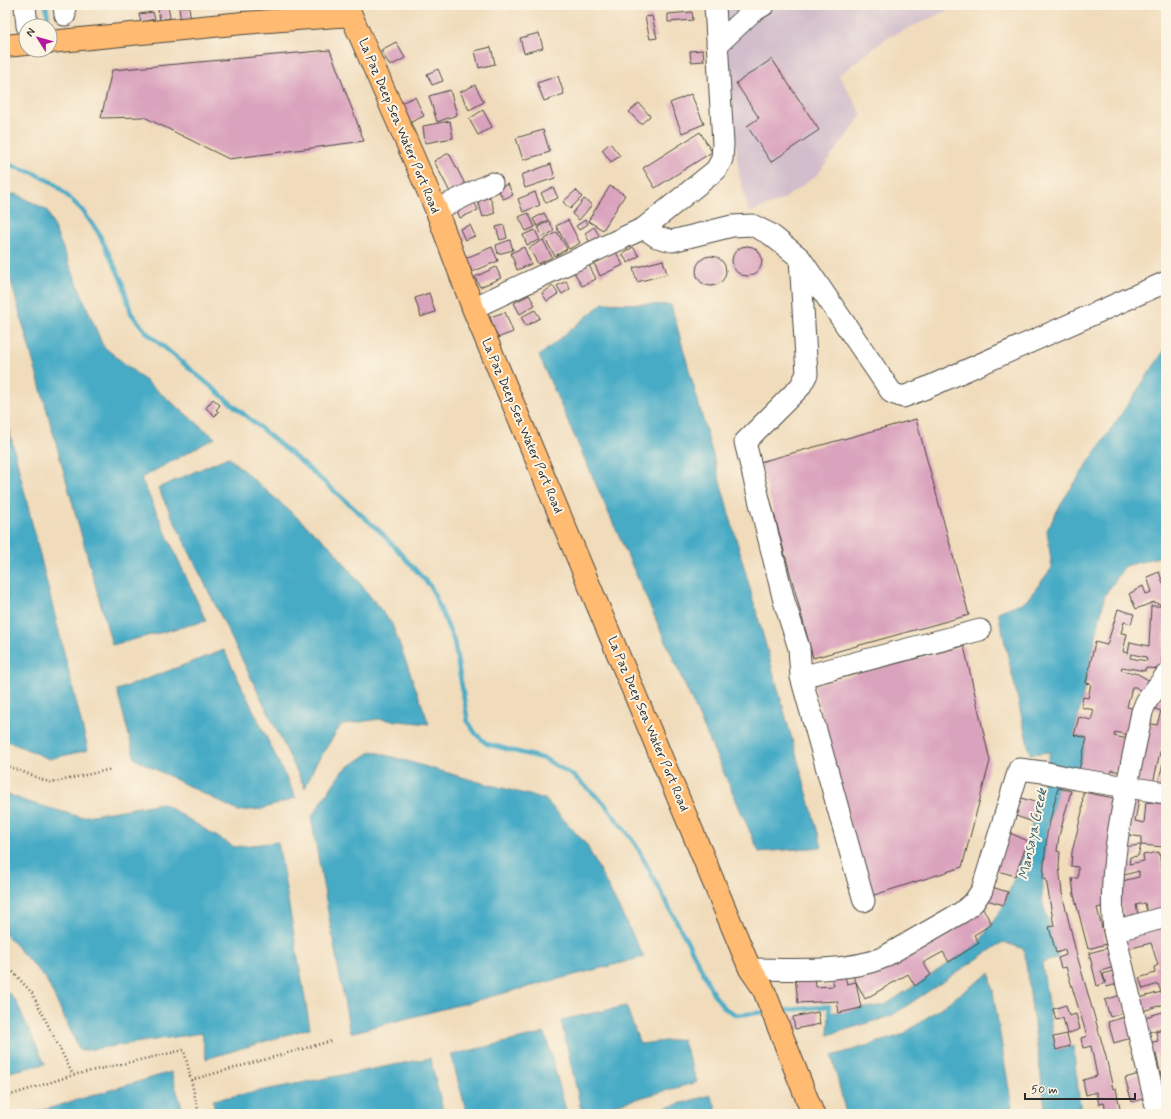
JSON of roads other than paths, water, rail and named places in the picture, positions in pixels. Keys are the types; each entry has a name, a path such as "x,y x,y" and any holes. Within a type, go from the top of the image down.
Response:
{"main road":[{"name":"La Paz Deep Sea Water Port Road","path":"58,41 243,23 349,10 436,210 473,308 750,969 763,988 813,1114"},
{"path":"5,46 18,45"}],"street":[{"path":"25,5 26,18"},
{"path":"473,308 644,228 716,170 722,159 723,144 715,5"},
{"path":"717,45 752,12 764,5"},
{"path":"436,210 492,183"},
{"path":"644,228 657,237 672,241 732,226 752,225 770,234 800,258 892,393 903,397 1166,282"},
{"path":"800,258 807,374 800,387 745,442 784,600 799,648 801,677 864,901"},
{"path":"801,677 980,630"},
{"path":"1158,1114 1114,931 1113,889 1115,859 1126,788 1142,712 1146,702 1166,675"},
{"path":"750,969 826,968 869,963 882,958 962,912 974,902 982,890 1019,769 1043,772 1126,788 1166,793"},
{"path":"1114,931 1166,917"}],"water":[{"path":"17,194 47,210 103,346 215,438 141,478 206,621 112,645 5,260 5,195"},
{"path":"603,303 671,305 822,847 759,852 539,356"},
{"name":"Mansaya Creek","path":"1166,348 1166,555 1125,566 1105,595 1074,735 1087,738 1079,768 1063,768 1047,833 1042,899 1058,958 1042,963 1053,1037 1057,1050 1073,1046 1081,1114 1046,1114 1024,949 1003,942 891,1016 828,1035 829,1013 885,1005 979,943 1004,905 1028,841 1050,752 1030,754 998,612 1026,601 1052,568 1047,530 1063,500"},
{"path":"5,413 88,750 49,759 5,740"},
{"path":"228,457 332,548 392,624 429,724 379,719 341,725 315,765 305,788 158,488"},
{"path":"224,650 296,798 262,809 238,811 135,759 117,690"},
{"path":"372,751 479,782 545,799 586,844 644,957 350,1033 311,818 342,771"},
{"path":"5,793 25,801 81,817 162,803 234,847 278,842 310,1028 206,1059 202,1033 80,1051 46,979 5,934"},
{"path":"990,973 1013,1114 846,1114 832,1056 902,1035"},
{"path":"5,989 16,1001 45,1064 5,1073"},
{"path":"626,1006 640,1044 682,1039 697,1082 582,1114 561,1020"},
{"path":"545,1033 567,1114 467,1114 451,1055"},
{"path":"430,1058 444,1114 215,1114 213,1100"},
{"path":"171,1072 184,1114 30,1114"},
{"path":"710,1095 719,1114 644,1114"}],"waterway":[{"path":"46,5 48,18"},
{"path":"5,164 32,172 55,184 82,210 98,232 122,281 131,313 146,332 307,467 382,533 431,587 454,641 468,722 476,734 487,744 545,759 575,777 604,803 636,845 713,993 724,1008 737,1015 766,1012"},
{"path":"779,1011 829,1006 830,1015"}]}
